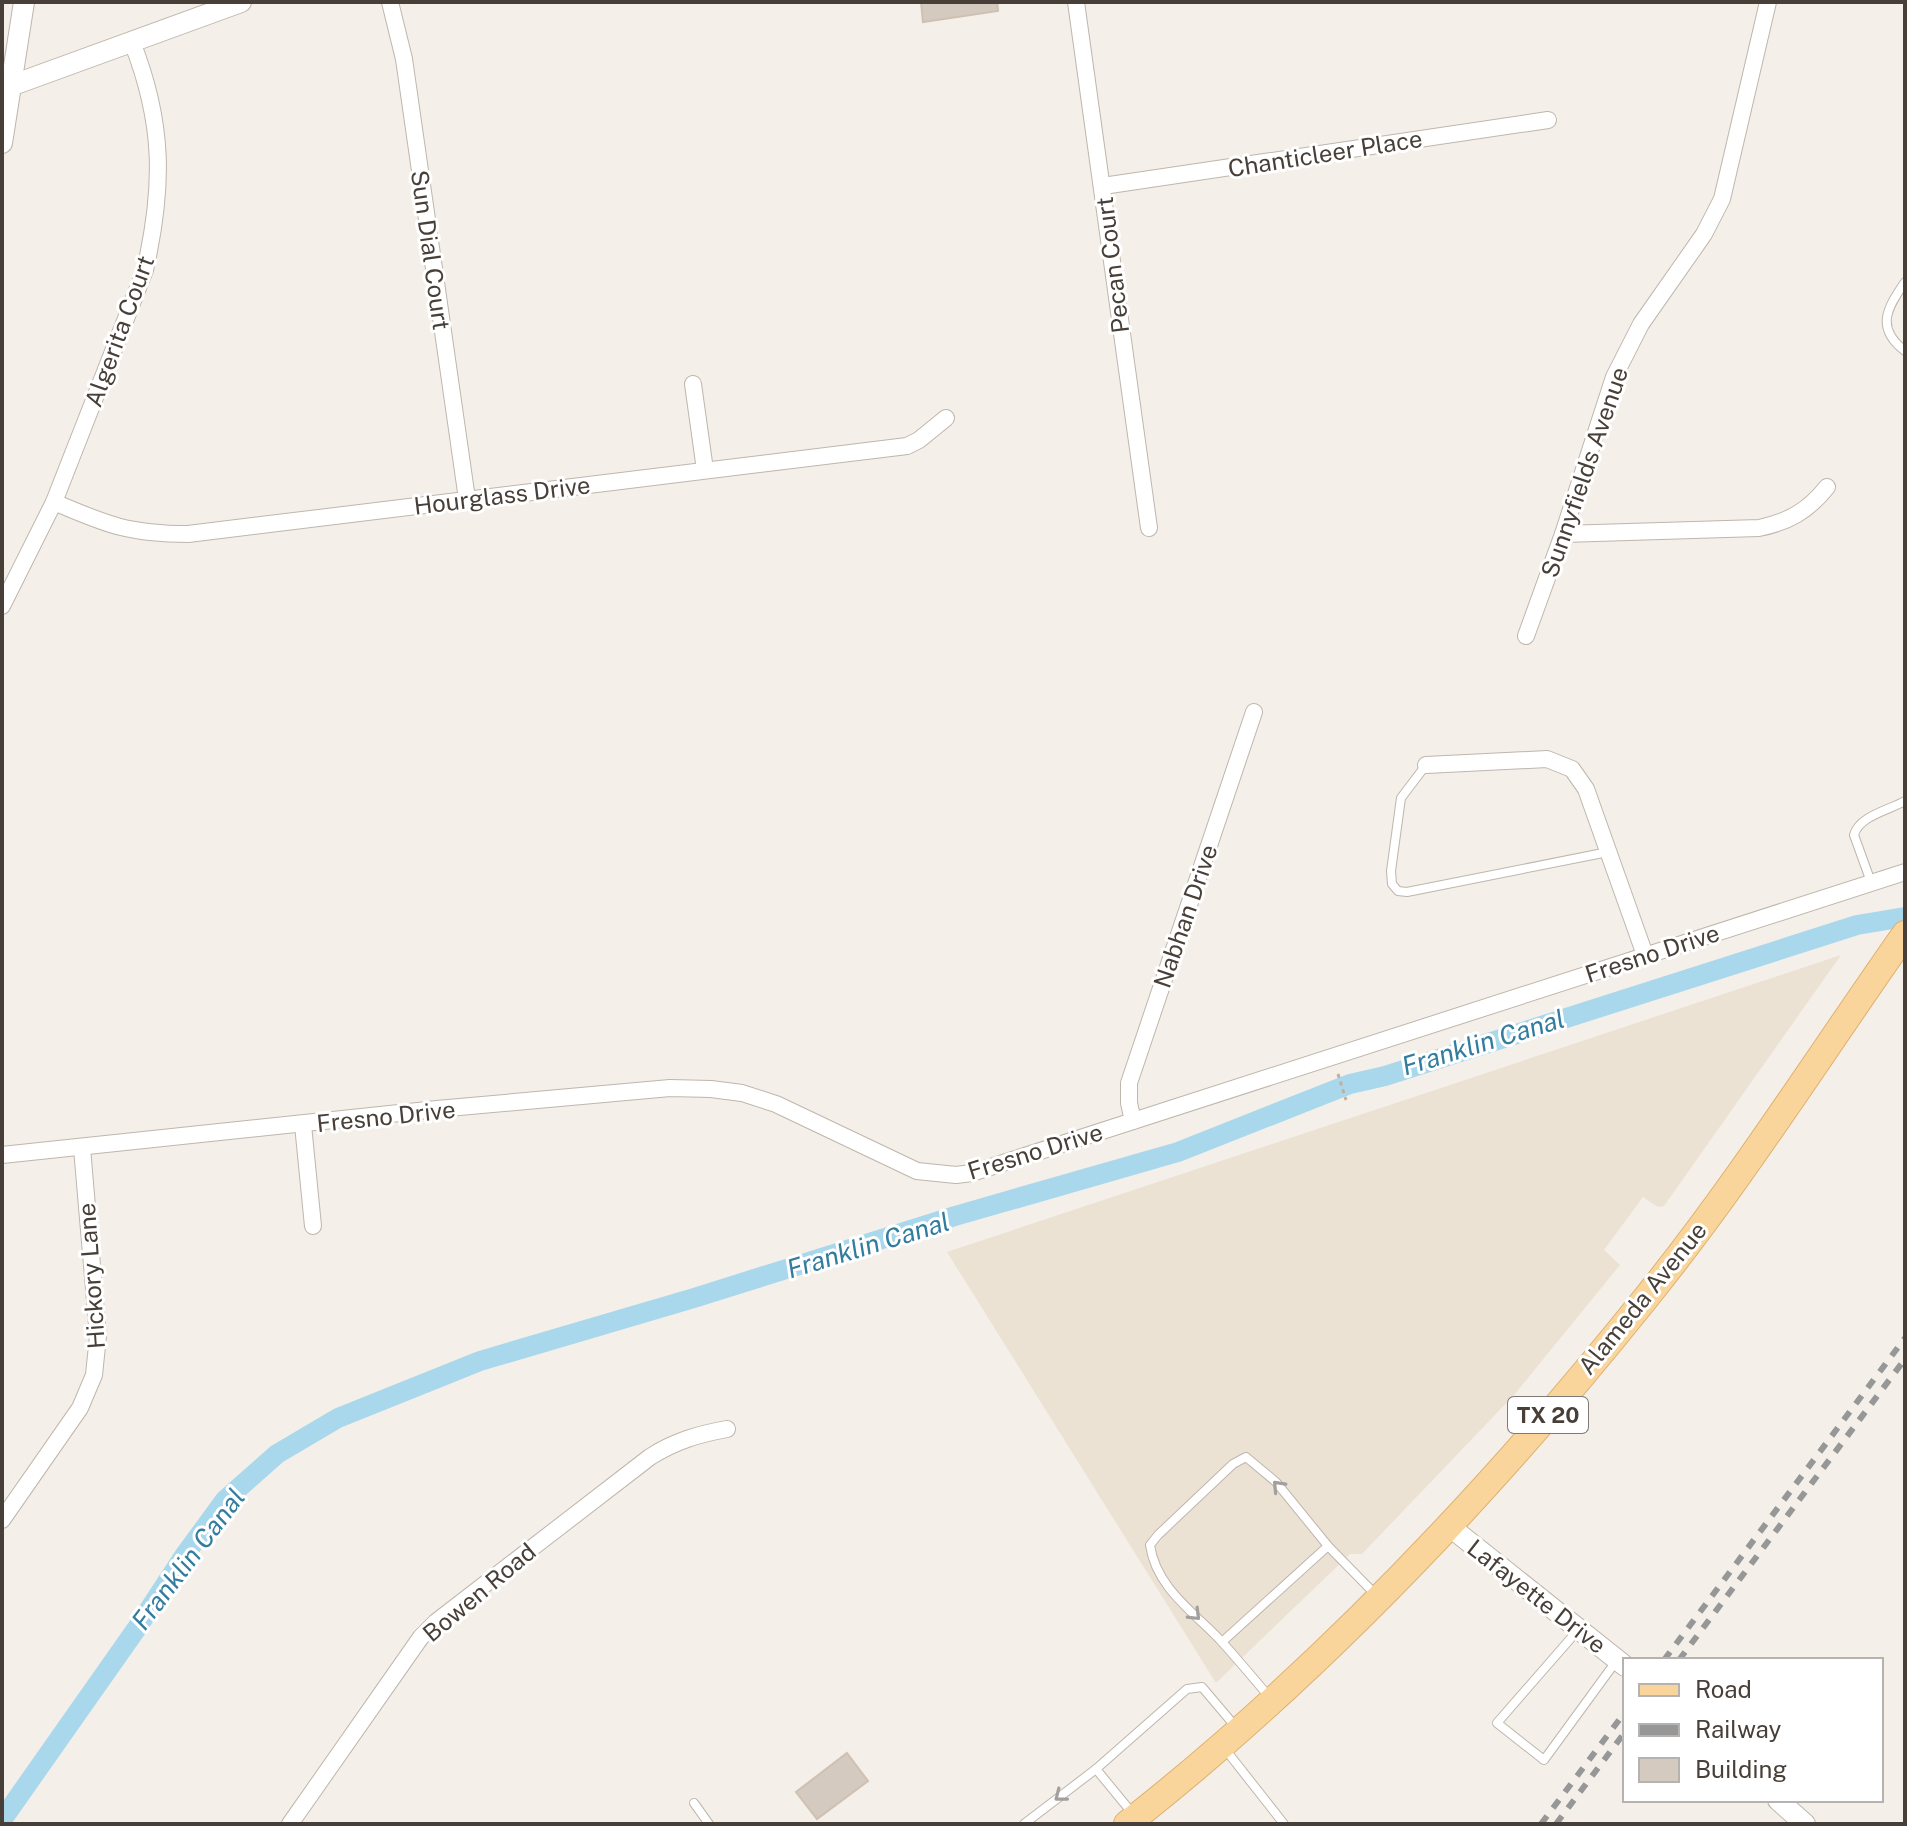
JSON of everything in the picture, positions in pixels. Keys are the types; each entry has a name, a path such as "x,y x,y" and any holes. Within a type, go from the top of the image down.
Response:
{"main road":[{"name":"Alameda Avenue","path":"1139,1817 1271,1700 1449,1526 1646,1298 1767,1133 1902,939"}],"street":[{"path":"2,143 7,87 24,2"},
{"path":"7,87 241,2"},
{"name":"Sun Dial Court","path":"390,2 404,59 467,499"},
{"name":"Pecan Court","path":"1076,2 1149,528"},
{"name":"Sunnyfields Avenue","path":"1526,636 1614,377 1626,350 1704,234 1722,199 1768,2"},
{"name":"Algerita Court","path":"2,606 54,502 145,270 154,231 160,171 156,134 145,73 132,42"},
{"name":"Chanticleer Place","path":"1103,186 1548,120"},
{"path":"693,384 705,470"},
{"name":"Hourglass Drive","path":"54,502 105,525 157,534 188,534 907,446 946,418"},
{"path":"1563,534 1759,528 1797,516 1814,503 1827,487"},
{"name":"Nabhan Drive","path":"1133,1121 1129,1083 1254,712"},
{"path":"1426,765 1538,759 1566,765 1577,774 1586,789 1645,955"},
{"name":"Fresno Drive","path":"2,1155 670,1088 742,1093 776,1104 917,1171 956,1175 972,1173 1905,872"},
{"path":"303,1125 313,1226"},
{"name":"Hickory Lane","path":"2,1520 80,1408 94,1375 98,1336 82,1148"},
{"name":"Bowen Road","path":"290,1824 421,1637 436,1622 650,1457 667,1446 697,1435 727,1429"},
{"name":"Lafayette Drive","path":"1449,1526 1621,1663"},
{"path":"1780,1802 1795,1821"}],"lane":[{"path":"1905,282 1890,304 1886,324 1894,343 1905,351"},
{"path":"1426,765 1401,798 1391,871 1392,884 1398,891 1407,892 1609,852"},
{"path":"1871,882 1854,835 1856,828 1905,801"},
{"path":"1271,1700 1222,1642 1164,1583 1152,1562 1150,1545 1158,1535 1233,1464 1246,1457 1276,1482 1328,1546 1378,1597"},
{"path":"1222,1642 1328,1546"},
{"path":"1578,1630 1497,1723 1544,1760 1621,1663"},
{"path":"1024,1824 1096,1769 1187,1689 1202,1687 1284,1824"},
{"path":"1096,1769 1139,1817"},
{"path":"694,1803 709,1824"}],"path":[{"path":"1337,1072 1346,1100"}],"shaded area":[{"path":"1841,955 1664,1206 1658,1207 1643,1197 1604,1250 1620,1265 1514,1395 1362,1554 1350,1554 1216,1683 947,1252"}],"building":[{"path":"921,2 997,2 998,11 923,22"},
{"path":"847,1753 868,1781 817,1819 796,1792"}],"waterway":[{"name":"Franklin Canal","path":"2,1820 225,1500 277,1454 338,1418 480,1361 955,1216 1178,1152 1350,1084 1385,1076 1857,925 1905,917"}],"railway":[{"path":"1665,1658 1905,1338"},
{"path":"1681,1658 1905,1359"},
{"path":"1541,1824 1623,1715"},
{"path":"1556,1824 1623,1735"}]}
